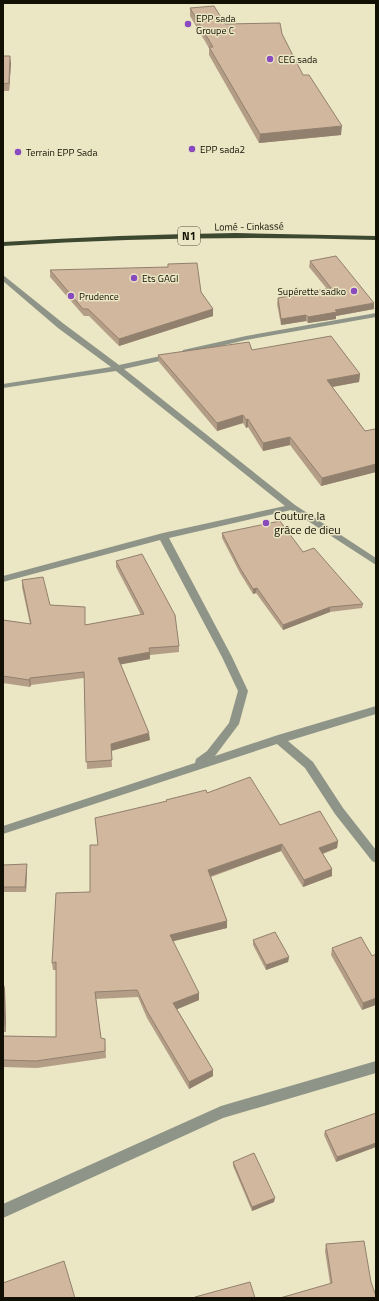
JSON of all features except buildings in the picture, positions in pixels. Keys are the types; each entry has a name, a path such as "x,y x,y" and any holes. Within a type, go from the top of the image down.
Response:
{"highway":[{"name":"Lomé - Cinkassé","path":"3,244 127,236 280,235 376,238"}],"street":[{"path":"3,277 62,326 118,368 292,507 376,562"},
{"path":"3,386 118,368 246,338 376,315"},
{"path":"3,579 163,536 292,507"},
{"path":"163,536 227,656 243,691 234,724 211,754 194,767"},
{"path":"3,830 278,739 376,710"},
{"path":"278,739 309,765 339,811 376,858"},
{"path":"3,1212 221,1112 376,1066"}],"place":[{"name":"EPP sada Groupe C","path":"188,24"},
{"name":"CEG sada","path":"270,59"},
{"name":"EPP sada2","path":"192,149"},
{"name":"Terrain EPP Sada","path":"18,152"},
{"name":"Ets GAGI","path":"134,278"},
{"name":"Supérette sadko","path":"354,291"},
{"name":"Prudence","path":"71,296"},
{"name":"Couture la grâce de dieu","path":"266,523"}]}
